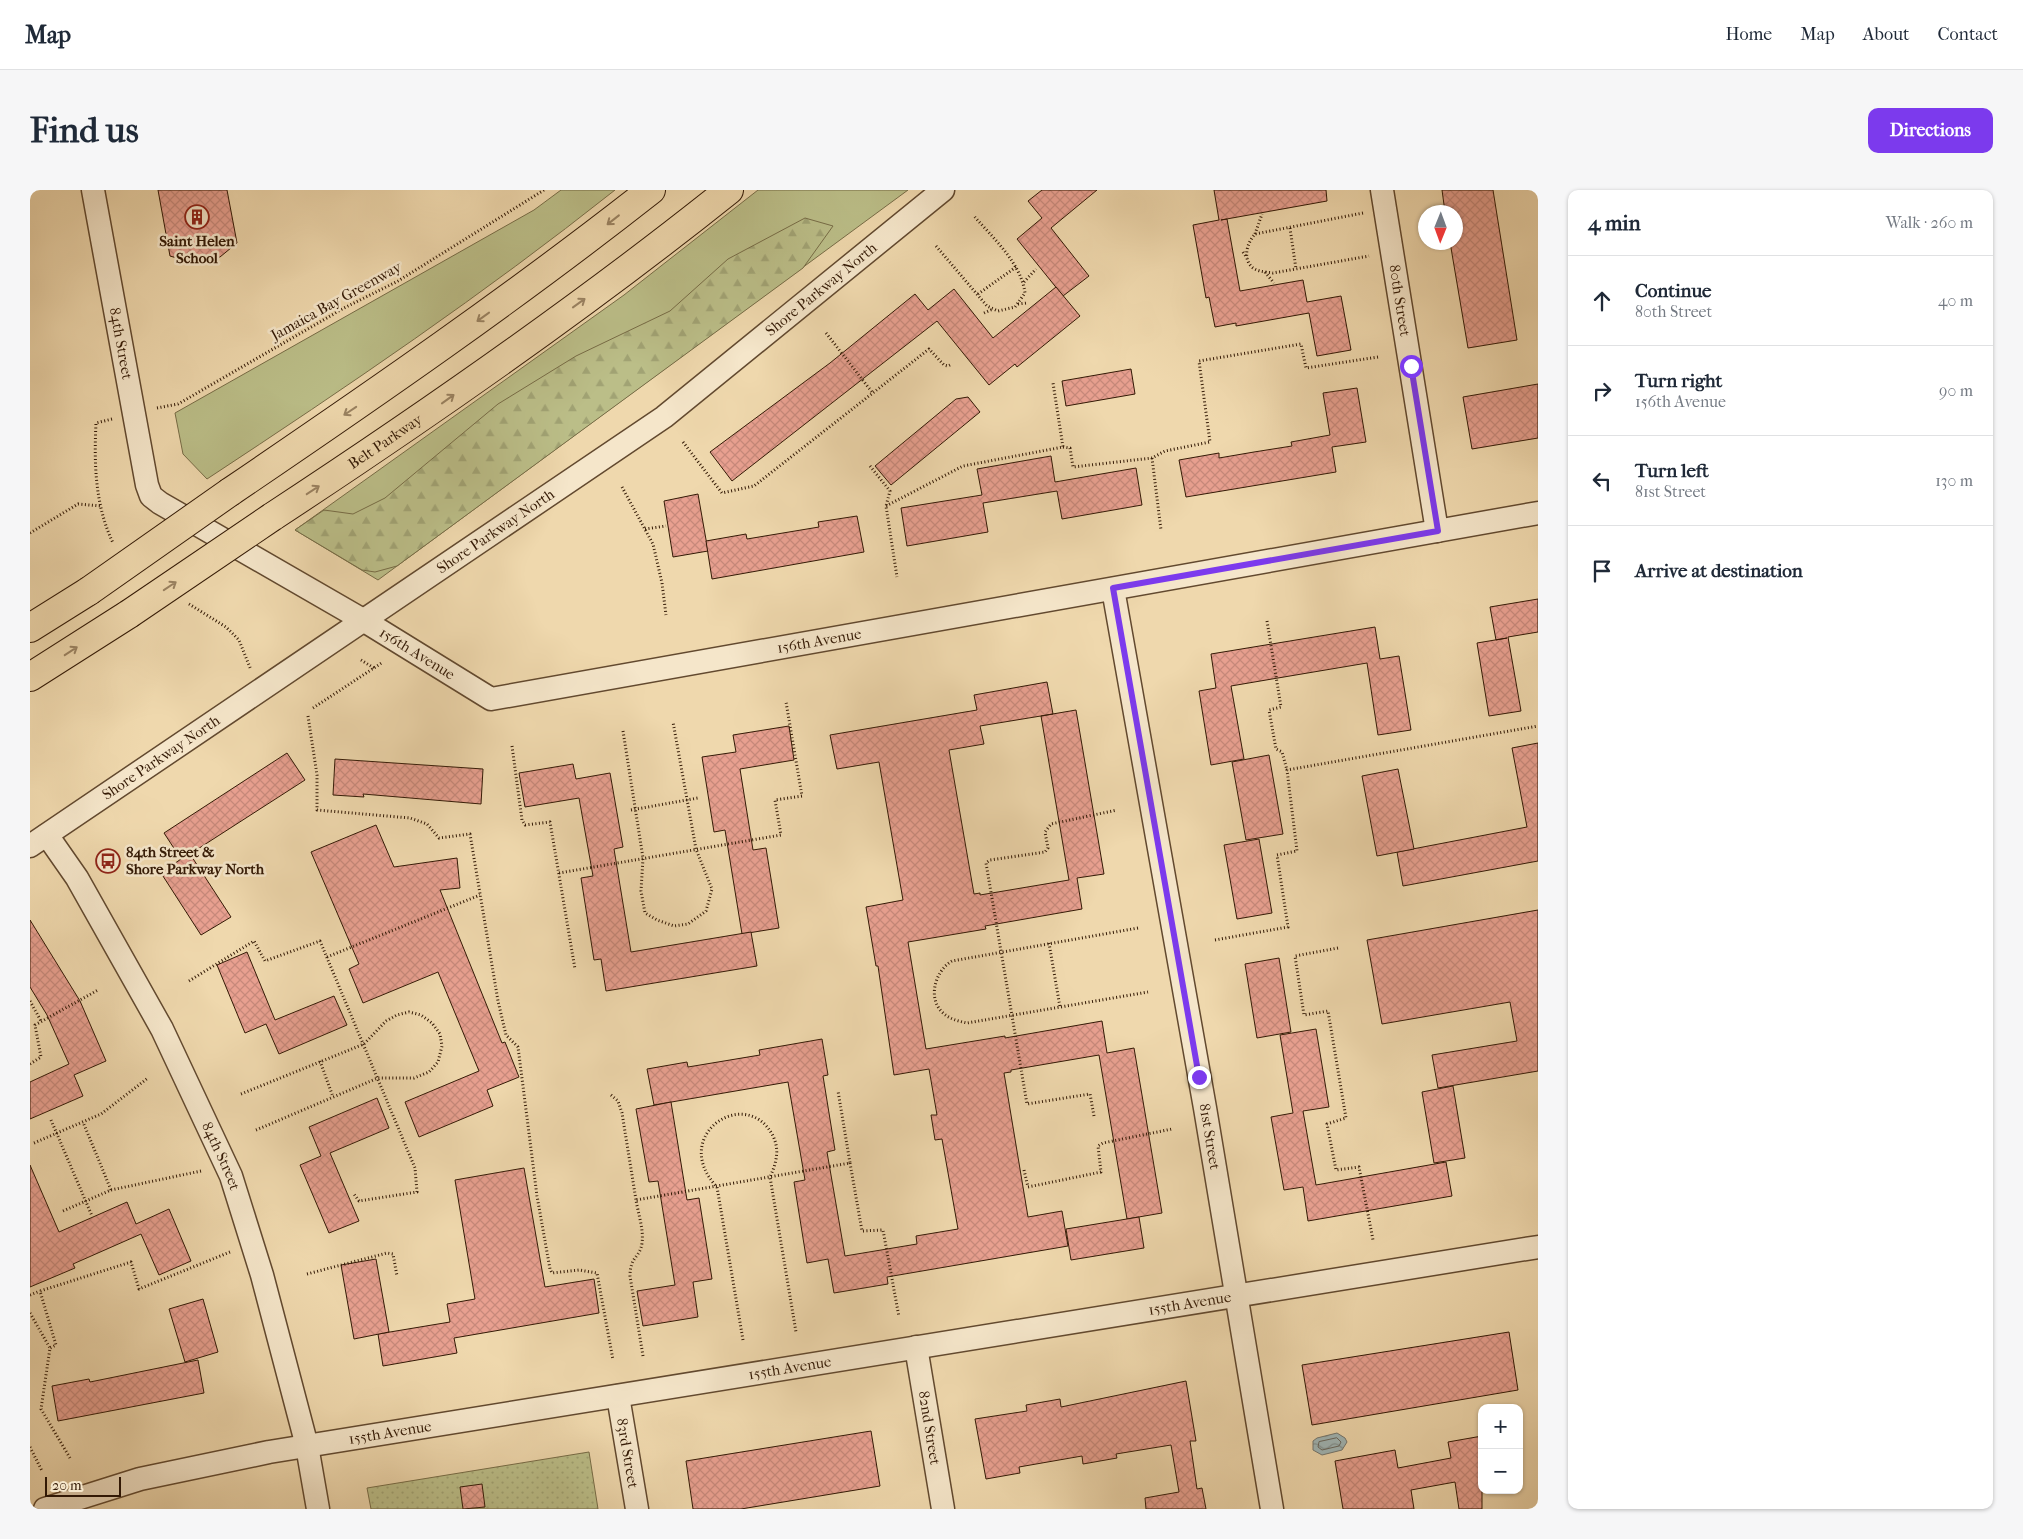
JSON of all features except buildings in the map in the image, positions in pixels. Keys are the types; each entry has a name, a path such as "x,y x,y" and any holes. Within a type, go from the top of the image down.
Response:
{"highway":[{"path":"30,628 89,591 230,492 410,370 580,245 651,190"},
{"name":"Belt Parkway","path":"30,678 435,409 635,263 729,190"}],"street":[{"name":"84th Street","path":"93,190 132,413 151,496"},
{"name":"Shore Parkway North","path":"39,840 664,417 943,190"},
{"name":"80th Street","path":"1384,199 1438,531"},
{"name":"156th Avenue","path":"151,496 363,620 491,699 1538,513"},
{"name":"81st Street","path":"1113,588 1205,1108 1272,1509"},
{"name":"84th Street","path":"39,840 77,878 162,1029 232,1176 262,1275 307,1446 318,1509"},
{"name":"155th Avenue","path":"45,1509 140,1478 269,1452 1538,1247"},
{"name":"82nd Street","path":"916,1348 943,1509"},
{"name":"83rd Street","path":"618,1396 637,1509"}],"path":[{"name":"Jamaica Bay Greenway","path":"132,413 178,404 344,308 398,281 544,190"},
{"path":"1255,234 1290,228 1384,199"},
{"path":"1262,214 1255,234 1250,239 1246,250 1252,267 1264,272 1273,273 1296,270 1393,252"},
{"path":"936,246 987,306 998,311 1014,307 1025,293 1024,282 1016,267 974,216"},
{"path":"1290,228 1296,270"},
{"path":"1243,252 1248,258"},
{"path":"978,294 1016,267"},
{"path":"1024,282 1036,269"},
{"path":"1264,272 1274,283"},
{"path":"1017,304 1027,303"},
{"path":"984,313 994,309"},
{"path":"826,333 872,392"},
{"path":"886,506 963,466 1063,447 1070,448 1073,466 1152,458 1165,451 1210,442 1199,362 1301,344 1306,368 1378,356"},
{"path":"683,442 722,493 754,486 929,349 944,365 952,364"},
{"path":"1053,383 1063,447"},
{"path":"1152,458 1161,530"},
{"path":"870,466 890,491 886,506 897,577"},
{"path":"622,487 653,544 666,615"},
{"path":"30,533 78,504 101,506"},
{"path":"645,530 666,526"},
{"path":"1215,940 1288,927 1277,855 1297,851 1287,770 1282,752 1276,749 1269,710 1281,707 1267,621"},
{"path":"361,660 374,668"},
{"path":"313,708 383,662"},
{"path":"559,873 781,835 775,800 802,796 786,702"},
{"path":"308,716 317,775 317,810 410,818 427,824 439,838 470,834 506,1036 518,1047 537,1196 550,1269 552,1273 579,1270 597,1273 614,1360"},
{"path":"623,730 633,810 643,858 641,891 645,913 674,926 688,924 706,911 712,889 696,849 673,722"},
{"path":"1287,770 1538,726"},
{"path":"512,746 522,820 525,825 550,822 576,969"},
{"path":"633,810 698,798"},
{"path":"1094,1116 1090,1094 1027,1104 986,863 990,860 1045,852 1048,848 1045,832 1051,824 1118,810"},
{"path":"327,957 480,895"},
{"path":"1138,928 952,960 944,965 934,990 940,1011 947,1016 968,1023 1148,992"},
{"path":"189,981 254,941 265,961 320,941 415,1168 417,1192 359,1201 354,1194"},
{"path":"1049,943 1060,1006"},
{"path":"1338,948 1295,956 1304,1015 1328,1011 1346,1118 1327,1124 1336,1170 1359,1166 1373,1240"},
{"path":"30,1064 41,1058 35,1025 98,990"},
{"path":"30,1002 41,1021"},
{"path":"241,1094 364,1044 386,1022 397,1015 409,1012 421,1015 432,1023 440,1034 442,1046 438,1062 429,1072 414,1078 378,1078 256,1130"},
{"path":"320,1062 333,1097"},
{"path":"34,1142 102,1114 148,1078"},
{"path":"838,1091 862,1231 883,1230 899,1317"},
{"path":"611,1095 618,1101 622,1113 642,1242 640,1251 630,1264 630,1276 643,1356"},
{"path":"743,1340 717,1187 708,1178 702,1163 703,1138 717,1120 730,1115 758,1119 768,1126 776,1142 775,1166 770,1177 796,1332"},
{"path":"51,1120 92,1216"},
{"path":"83,1122 111,1190"},
{"path":"1024,1170 1028,1187 1101,1172 1098,1146 1103,1142 1172,1129"},
{"path":"636,1200 850,1163"},
{"path":"63,1211 111,1190 201,1171"},
{"path":"30,1295 130,1262 139,1289 232,1251"},
{"path":"307,1274 387,1253 392,1254 395,1258 397,1276"},
{"path":"40,1292 56,1345 50,1348"},
{"path":"30,1313 50,1348 41,1408 70,1458"},
{"path":"30,1447 42,1471"}],"green space":[{"path":"561,190 615,190 566,229 465,303 311,410 207,479 183,454 175,413 534,210"},
{"path":"758,190 908,190 378,580 295,530 624,295"},
{"path":"805,218 833,226 803,268 397,566 375,572 362,570 295,530 324,510 353,514 385,498 498,404 576,356 670,311 728,259"},
{"path":"589,1452 598,1509 371,1509 367,1488"}],"water":[{"path":"1337,1433 1345,1438 1347,1442 1342,1450 1322,1455 1313,1450 1313,1441 1317,1438"}],"place":[{"name":"Saint Helen School","path":"197,217"},
{"name":"84th Street & Shore Parkway North","path":"108,861"}],"route":[{"path":"1199,1077 1113,588 1438,531 1411,366"}]}
